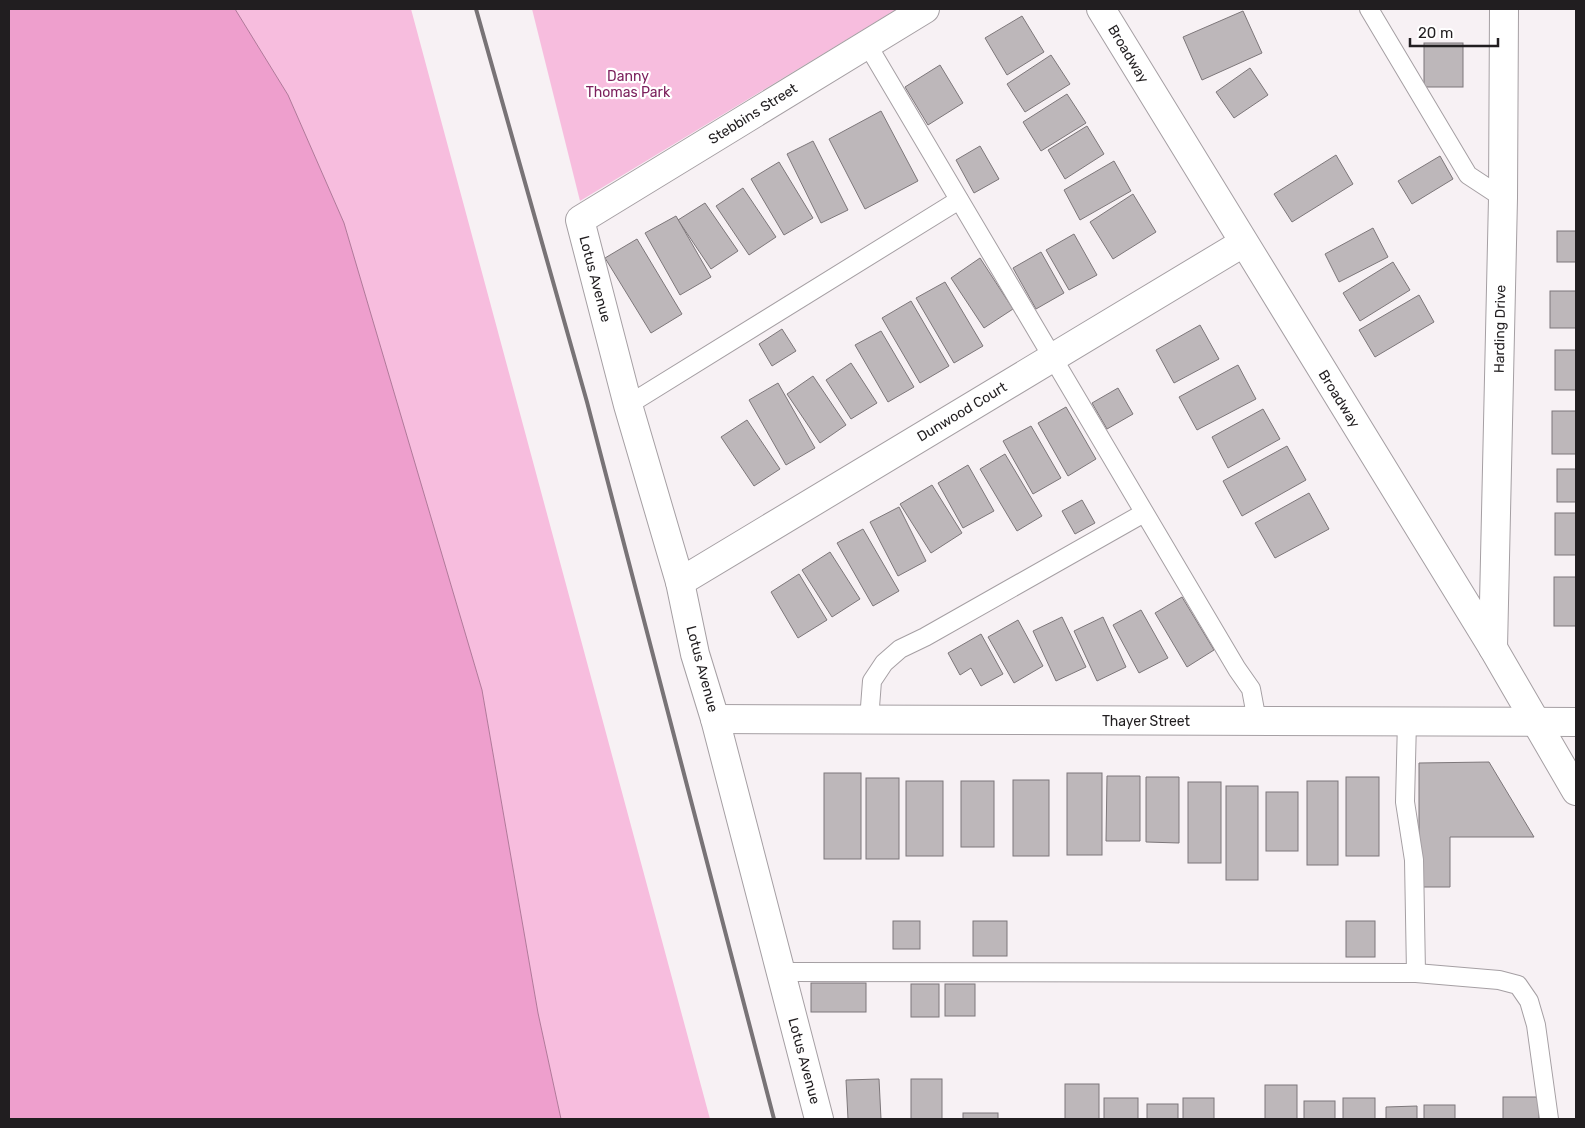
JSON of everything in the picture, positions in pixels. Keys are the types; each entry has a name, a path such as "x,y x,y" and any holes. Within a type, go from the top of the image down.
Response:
{"street":[{"name":"Stebbins Street","path":"580,220 925,9"},
{"name":"Broadway","path":"1101,9 1493,648 1576,791"},
{"name":"Harding Drive","path":"1493,648 1503,198 1504,9"},
{"name":"Lotus Avenue","path":"580,220 628,405 680,582 696,654 715,719 820,1119"},
{"name":"Dunwood Court","path":"680,582 1243,243"},
{"name":"Thayer Street","path":"715,719 1576,722"}],"lane":[{"path":"1369,9 1468,175 1503,198"},
{"path":"867,44 1144,513 1251,690 1257,721"},
{"path":"628,405 959,200"},
{"path":"869,720 872,681 884,662 900,649 925,637 1144,513"},
{"path":"1407,721 1405,802 1414,860 1416,973"},
{"path":"780,972 1416,973 1499,980 1518,985 1529,1001 1536,1025 1549,1119"}],"green space":[{"path":"235,9 411,9 710,1119 561,1119 538,1013 482,690 344,223 288,95"},
{"name":"Danny Thomas Park","path":"532,9 897,9 580,201"}],"shaded area":[{"path":"9,9 235,9 288,95 344,223 482,690 538,1013 561,1119 9,1119"}],"building":[{"path":"1243,11 1262,53 1202,80 1183,37"},
{"path":"1022,16 1044,52 1007,75 985,38"},
{"path":"1424,43 1463,43 1463,87 1424,87"},
{"path":"1051,55 1070,84 1025,112 1007,84"},
{"path":"940,65 963,103 928,125 905,87"},
{"path":"1250,68 1268,95 1234,118 1216,92"},
{"path":"1067,94 1086,123 1041,151 1023,122"},
{"path":"881,111 918,181 865,209 829,139"},
{"path":"1087,126 1104,154 1065,179 1048,150"},
{"path":"813,141 848,210 821,223 787,154"},
{"path":"980,146 999,179 974,193 956,160"},
{"path":"1336,155 1353,184 1292,222 1274,194"},
{"path":"1440,156 1453,179 1412,204 1398,181"},
{"path":"1114,161 1131,191 1080,220 1064,190"},
{"path":"779,162 813,218 784,235 751,179"},
{"path":"743,188 776,237 749,255 716,206"},
{"path":"1133,194 1156,232 1113,259 1090,222"},
{"path":"705,203 738,251 711,269 678,220"},
{"path":"676,216 711,277 680,295 645,233"},
{"path":"1373,228 1388,257 1339,282 1325,254"},
{"path":"1557,231 1576,231 1576,262 1557,262"},
{"path":"1074,234 1097,275 1069,290 1046,250"},
{"path":"637,239 682,314 651,333 605,258"},
{"path":"1041,252 1064,293 1036,309 1013,268"},
{"path":"980,258 1013,309 984,328 951,278"},
{"path":"1393,262 1410,290 1360,321 1343,293"},
{"path":"945,282 983,346 954,363 916,298"},
{"path":"1550,291 1576,291 1576,328 1550,328"},
{"path":"1419,295 1434,322 1375,357 1359,330"},
{"path":"911,301 949,366 920,383 882,318"},
{"path":"1200,325 1219,359 1174,383 1156,350"},
{"path":"782,329 796,351 772,366 759,344"},
{"path":"881,331 914,387 888,402 855,345"},
{"path":"1555,350 1576,350 1576,390 1555,390"},
{"path":"851,363 877,403 851,419 826,380"},
{"path":"1238,365 1256,399 1197,430 1179,397"},
{"path":"813,376 846,425 820,443 787,394"},
{"path":"778,383 815,448 786,465 749,400"},
{"path":"1118,388 1133,414 1107,429 1092,403"},
{"path":"1066,407 1096,459 1068,476 1038,423"},
{"path":"1263,409 1280,439 1228,468 1212,437"},
{"path":"1552,411 1576,411 1576,454 1552,454"},
{"path":"747,420 780,469 754,486 721,437"},
{"path":"1031,426 1061,478 1033,494 1003,441"},
{"path":"1287,446 1306,480 1242,516 1223,481"},
{"path":"1005,454 1042,516 1017,531 980,469"},
{"path":"968,465 994,511 963,528 938,483"},
{"path":"1557,469 1576,469 1576,502 1557,502"},
{"path":"932,485 962,533 931,553 900,504"},
{"path":"1309,493 1329,529 1275,558 1255,523"},
{"path":"1082,500 1095,523 1075,534 1062,511"},
{"path":"899,507 926,561 898,576 870,522"},
{"path":"1555,513 1576,513 1576,555 1555,555"},
{"path":"863,529 899,591 873,606 837,543"},
{"path":"830,552 860,599 832,617 802,570"},
{"path":"799,574 827,620 798,638 771,592"},
{"path":"1554,577 1576,577 1576,626 1554,626"},
{"path":"1182,597 1214,650 1187,667 1155,613"},
{"path":"1141,610 1168,658 1139,673 1113,625"},
{"path":"1062,617 1086,667 1056,681 1033,631"},
{"path":"1103,617 1126,667 1097,681 1074,631"},
{"path":"1018,620 1043,666 1014,683 988,637"},
{"path":"981,634 1003,674 981,686 971,668 960,675 948,653"},
{"path":"1489,762 1534,837 1450,837 1450,887 1419,887 1419,763"},
{"path":"824,773 861,773 861,859 824,859"},
{"path":"1067,773 1102,773 1102,855 1067,855"},
{"path":"1107,776 1140,776 1140,841 1106,841"},
{"path":"1146,777 1179,777 1179,843 1146,842"},
{"path":"1346,777 1379,777 1379,856 1346,856"},
{"path":"866,778 899,778 899,859 866,859"},
{"path":"1013,780 1049,780 1049,856 1013,856"},
{"path":"906,781 943,781 943,856 906,856"},
{"path":"961,781 994,781 994,847 961,847"},
{"path":"1307,781 1338,781 1338,865 1307,865"},
{"path":"1188,782 1221,782 1221,863 1188,863"},
{"path":"1226,786 1258,786 1258,880 1226,880"},
{"path":"1266,792 1298,792 1298,851 1266,851"},
{"path":"893,921 920,921 920,949 893,949"},
{"path":"973,921 1007,921 1007,956 973,956"},
{"path":"1346,921 1375,921 1375,957 1346,957"},
{"path":"811,983 866,983 866,1012 811,1012"},
{"path":"911,984 939,984 939,1017 911,1017"},
{"path":"945,984 975,984 975,1016 945,1016"},
{"path":"879,1079 881,1119 848,1119 846,1080"},
{"path":"911,1079 942,1079 942,1119 911,1119"},
{"path":"1065,1084 1099,1084 1099,1119 1065,1119"},
{"path":"1265,1085 1297,1085 1297,1119 1265,1119"},
{"path":"1503,1097 1539,1097 1539,1119 1503,1119"},
{"path":"1104,1098 1138,1098 1138,1119 1104,1119"},
{"path":"1183,1098 1214,1098 1214,1119 1183,1119"},
{"path":"1343,1098 1375,1098 1375,1119 1343,1119"},
{"path":"1304,1101 1335,1101 1335,1119 1304,1119"},
{"path":"1147,1104 1178,1104 1178,1119 1147,1119"},
{"path":"1424,1105 1455,1105 1455,1119 1424,1119"},
{"path":"1417,1106 1417,1119 1386,1119 1386,1107"},
{"path":"963,1113 998,1113 998,1119 963,1119"}],"railway":[{"path":"476,9 587,402 774,1119"}]}
